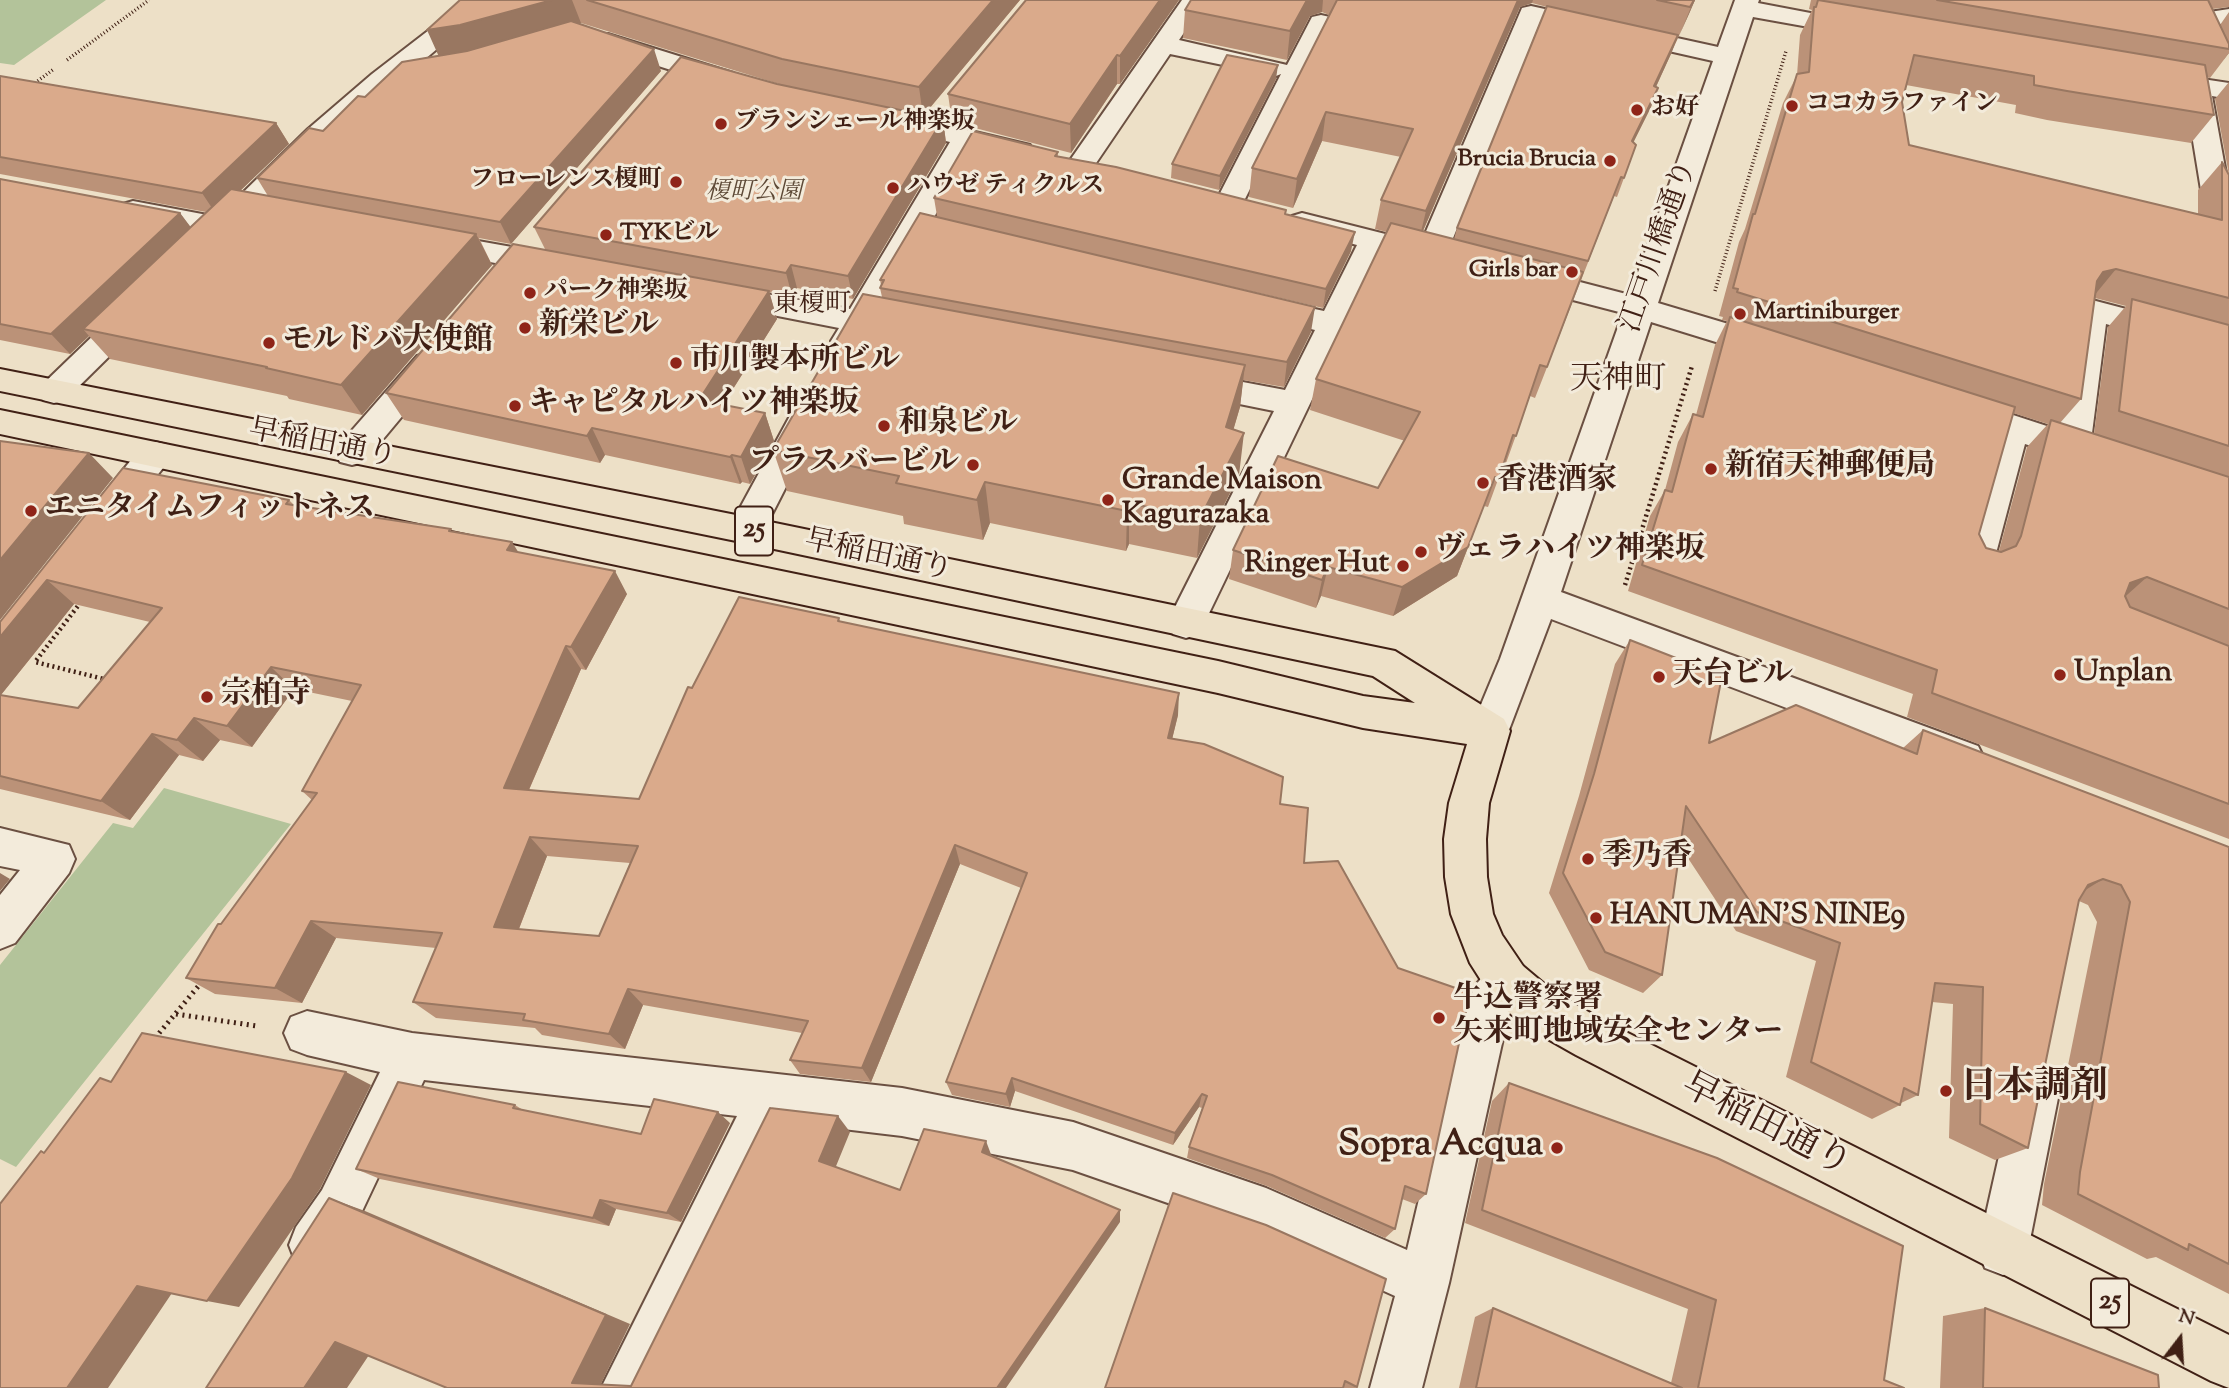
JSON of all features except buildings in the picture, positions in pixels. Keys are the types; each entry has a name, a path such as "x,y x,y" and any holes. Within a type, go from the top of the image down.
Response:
{"main road":[{"name":"早稲田通り","path":"0,380 352,453 746,530 1382,662 1490,731"},
{"name":"早稲田通り","path":"0,422 1219,677 1363,712 1490,731"},
{"name":"早稲田通り","path":"1490,731 1469,803 1465,839 1466,877 1472,914 1485,948 1507,981 1539,1009 1592,1039 2003,1250 2221,1369"}],"street":[{"path":"105,205 237,223 304,133 381,80 483,0"},
{"path":"1059,161 1165,45 1194,0"},
{"path":"2226,0 2229,7"},
{"path":"1745,4 1889,34"},
{"name":"江戸川橋通り","path":"1490,731 1540,599 1745,4"},
{"path":"1202,196 1444,258 1531,13 1727,57"},
{"path":"2173,16 2199,20 2229,16"},
{"path":"2130,76 2197,87 2229,88 2199,20"},
{"path":"1255,210 1295,72 1321,22"},
{"path":"580,33 673,78 745,86"},
{"path":"1165,45 1295,72"},
{"path":"381,80 435,71"},
{"path":"2197,87 2216,196 2229,199"},
{"path":"930,128 947,107"},
{"path":"876,117 1107,173"},
{"path":"835,364 858,321 928,227 966,138"},
{"path":"410,238 586,270"},
{"path":"1186,623 1374,241"},
{"path":"1496,271 1640,308 1794,356"},
{"path":"693,290 925,334"},
{"path":"54,392 156,293"},
{"path":"1239,302 1334,324"},
{"path":"2073,447 2092,310 2229,346"},
{"path":"352,453 447,341"},
{"path":"1157,377 1295,403"},
{"path":"746,530 816,399"},
{"path":"1936,402 2112,460"},
{"path":"1976,561 2013,427"},
{"path":"90,537 155,454"},
{"path":"1540,599 1995,769"},
{"path":"0,847 54,859 0,929"},
{"path":"1396,1388 1424,1283 1483,1025 1492,1002 1507,981"},
{"path":"307,1033 412,1056 902,1112 1073,1146 1266,1213 1424,1283"},
{"path":"2003,1250 2045,1053"},
{"path":"294,1275 339,1207 412,1056"},
{"path":"627,1388 772,1097"}],"path":[{"path":"67,60 149,0"},
{"path":"27,88 54,69"},
{"path":"82,601 34,662 118,682"},
{"path":"149,1046 206,976"},
{"path":"175,1014 307,1033"}],"green space":[{"path":"0,0 106,0 14,65 0,63"},
{"path":"164,788 291,824 16,1167 0,1159 0,965 113,823 133,828"}],"place":[{"name":"ココカラファイン","path":"1792,106"},
{"name":"お好","path":"1637,110"},
{"name":"ブランシェール神楽坂","path":"721,124"},
{"name":"Brucia Brucia","path":"1610,161"},
{"name":"フローレンス榎町","path":"676,182"},
{"name":"ハウゼ ティクルス","path":"893,188"},
{"name":"TYKビル","path":"606,235"},
{"name":"Girls bar","path":"1572,272"},
{"name":"パーク神楽坂","path":"530,293"},
{"name":"Martiniburger","path":"1740,314"},
{"name":"新栄ビル","path":"525,328"},
{"name":"モルドバ大使館","path":"269,343"},
{"name":"市川製本所ビル","path":"676,363"},
{"name":"キャピタルハイツ神楽坂","path":"515,406"},
{"name":"和泉ビル","path":"884,426"},
{"name":"プラスバービル","path":"973,465"},
{"name":"新宿天神郵便局","path":"1711,469"},
{"name":"香港酒家","path":"1483,483"},
{"name":"Grande Maison Kagurazaka","path":"1108,500"},
{"name":"エニタイムフィットネス","path":"31,511"},
{"name":"ヴェラハイツ神楽坂","path":"1421,552"},
{"name":"Ringer Hut","path":"1403,566"},
{"name":"Unplan","path":"2060,675"},
{"name":"天台ビル","path":"1659,677"},
{"name":"宗柏寺","path":"207,697"},
{"name":"季乃香","path":"1588,859"},
{"name":"HANUMAN'S NINE9","path":"1596,918"},
{"name":"牛込警察署 矢来町地域安全センター","path":"1439,1018"},
{"name":"日本調剤","path":"1946,1091"},
{"name":"Sopra Acqua","path":"1557,1148"}],"district":[{"name":"東榎町","path":"812,307"},
{"name":"天神町","path":"1618,383"}],"park label":[{"name":"榎町公園","path":"754,194"}]}
